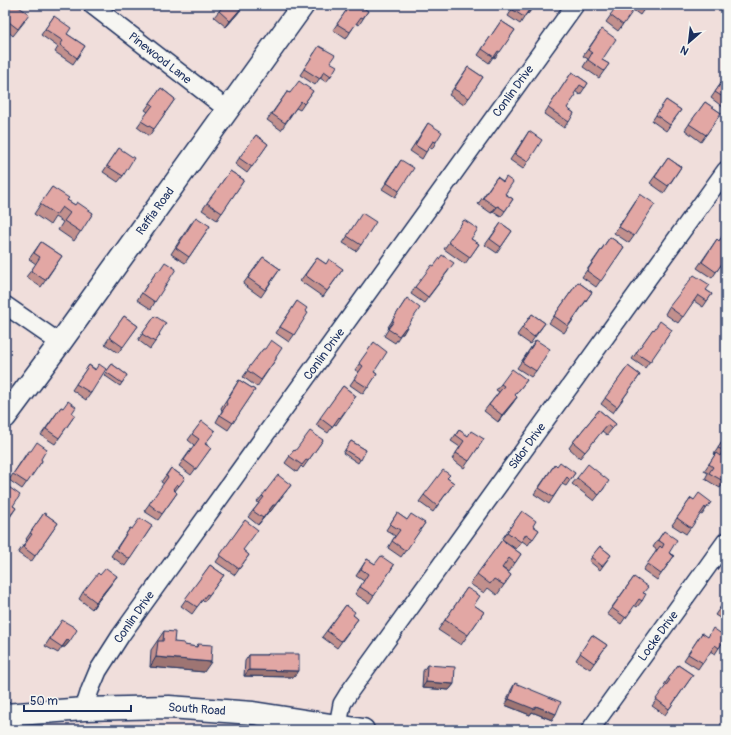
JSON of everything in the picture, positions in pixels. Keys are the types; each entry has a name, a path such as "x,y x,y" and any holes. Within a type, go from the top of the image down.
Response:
{"main road":[{"name":"Raffia Road","path":"5,417 303,5"},
{"name":"South Road","path":"5,715 84,709 169,707 253,713 363,730"}],"street":[{"name":"Pinewood Lane","path":"92,5 228,110"},
{"name":"Conlin Drive","path":"84,709 98,670 121,635 575,5"},
{"name":"Sidor Drive","path":"338,725 342,704 350,691 726,170"},
{"path":"5,305 60,343"},
{"name":"Locke Drive","path":"590,730 726,541"}],"building":[{"path":"5,5 16,5 29,14 18,29 5,19"},
{"path":"224,5 243,6 230,21 219,11"},
{"path":"350,5 359,5 368,11 363,18 361,17 350,32 337,24"},
{"path":"516,5 534,5 524,17 513,10"},
{"path":"618,5 637,5 623,25 610,15"},
{"path":"639,5 647,5 644,8"},
{"path":"54,16 71,28 67,34 85,46 77,58 60,45 63,41 45,29"},
{"path":"501,21 515,30 500,52 498,51 494,57 482,49"},
{"path":"602,29 616,39 602,60 609,64 604,71 588,60 592,53 588,50"},
{"path":"319,46 335,55 330,62 337,66 331,76 324,71 320,79 304,69"},
{"path":"468,67 483,77 469,98 454,89"},
{"path":"572,72 588,83 585,88 580,85 574,94 576,95 567,108 574,113 569,122 548,108"},
{"path":"726,76 726,99 715,92"},
{"path":"299,81 313,91 304,104 301,101 285,123 272,114 287,92 290,93"},
{"path":"161,88 175,99 154,129 141,121 153,105 150,103"},
{"path":"666,100 681,110 670,125 656,115"},
{"path":"705,102 721,113 706,135 689,124"},
{"path":"428,123 442,132 436,142 433,141 426,152 415,145"},
{"path":"529,131 542,140 528,162 515,154"},
{"path":"256,135 268,144 252,167 239,158"},
{"path":"119,148 134,158 123,176 107,166"},
{"path":"668,158 681,167 668,186 655,177"},
{"path":"401,160 414,168 399,191 387,183"},
{"path":"230,171 244,180 222,213 207,203"},
{"path":"497,177 503,182 506,177 513,182 505,194 513,199 505,211 483,198"},
{"path":"52,187 69,198 67,200 75,205 77,202 93,213 81,232 64,221 70,213 62,207 56,215 40,204"},
{"path":"640,194 655,204 634,236 619,227"},
{"path":"362,213 376,222 361,245 347,236"},
{"path":"196,217 210,226 189,257 176,248"},
{"path":"464,220 478,229 471,239 479,244 470,257 448,242"},
{"path":"501,223 512,231 501,247 490,239"},
{"path":"726,231 726,258 716,272 702,262 717,239 719,241"},
{"path":"610,237 624,247 601,281 587,271"},
{"path":"41,242 62,256 45,280 31,271 40,257 34,253"},
{"path":"442,255 454,263 428,297 415,287"},
{"path":"263,257 280,269 265,290 248,278"},
{"path":"317,258 326,264 329,259 343,269 327,291 305,275"},
{"path":"165,262 176,269 155,302 142,293"},
{"path":"694,275 710,285 706,290 712,294 707,301 698,295 683,317 669,307"},
{"path":"578,282 592,292 568,326 554,316"},
{"path":"407,298 420,308 399,336 388,329"},
{"path":"297,301 307,308 305,311 308,313 294,335 280,327"},
{"path":"532,314 545,323 534,337 522,328"},
{"path":"124,316 138,326 123,347 109,337"},
{"path":"155,316 166,323 155,342 142,334"},
{"path":"660,321 672,330 650,362 636,353"},
{"path":"271,340 282,348 261,380 247,370"},
{"path":"536,340 550,349 536,371 522,362"},
{"path":"374,342 387,352 374,372 377,374 368,388 354,379 363,366 359,363"},
{"path":"99,364 106,369 91,393 76,384 89,365 95,370"},
{"path":"112,364 127,375 122,383 106,372"},
{"path":"628,366 640,375 617,407 605,398"},
{"path":"512,369 527,380 515,395 517,397 502,415 489,405 504,386 501,384"},
{"path":"239,380 255,390 233,423 220,415"},
{"path":"343,386 356,396 332,427 320,418"},
{"path":"68,401 76,407 72,413 75,415 59,438 46,429 61,407 63,408"},
{"path":"599,410 616,424 612,429 607,425 585,452 573,442"},
{"path":"202,421 215,431 205,444 211,448 196,469 184,460 199,439 192,434"},
{"path":"459,430 468,436 471,431 484,439 469,461 456,453 464,441 456,435"},
{"path":"310,431 323,440 308,461 306,460 302,465 289,456 294,450 295,451"},
{"path":"724,439 726,440 725,482 709,473 713,467 709,464 716,453 720,456 723,450 718,448"},
{"path":"351,441 366,450 361,460 345,450"},
{"path":"37,442 47,449 41,459 42,461 27,483 13,474"},
{"path":"560,462 575,473 570,480 567,477 553,497 539,488 555,464 557,466"},
{"path":"588,464 609,481 599,495 577,478"},
{"path":"171,468 185,478 179,486 177,484 173,489 177,493 162,514 149,504 168,477 166,476"},
{"path":"443,470 450,475 447,478 454,483 437,506 424,495"},
{"path":"278,475 291,485 263,518 253,511"},
{"path":"6,485 20,495 13,506 16,508 10,516 5,513"},
{"path":"699,493 711,502 706,509 705,507 691,528 677,518 691,498 694,500"},
{"path":"522,511 536,521 533,526 539,530 533,539 526,534 521,542 507,532"},
{"path":"44,513 58,523 35,556 23,547 32,534 30,533"},
{"path":"397,513 407,520 411,514 425,523 406,551 392,541 400,530 390,524"},
{"path":"140,518 152,526 130,559 116,550 130,528 132,529"},
{"path":"245,520 258,530 243,550 249,555 239,569 220,555"},
{"path":"664,531 677,540 669,553 674,556 661,574 647,564 660,546 662,548 664,544 658,540"},
{"path":"502,540 521,554 515,563 509,558 502,568 511,575 504,585 494,579 490,584 477,574"},
{"path":"600,546 611,555 602,566 591,557"},
{"path":"381,556 394,565 374,596 360,587 368,574 361,569 367,559 375,564"},
{"path":"210,565 224,575 209,595 207,594 197,607 185,599"},
{"path":"106,568 117,576 96,602 83,592 98,573 100,575"},
{"path":"634,577 648,587 643,593 646,594 642,601 639,599 626,618 612,608"},
{"path":"467,588 480,596 474,605 484,612 468,635 445,620"},
{"path":"726,599 726,613 720,608"},
{"path":"346,605 355,612 353,615 358,619 341,641 327,631"},
{"path":"62,620 77,630 70,641 67,640 62,647 50,639"},
{"path":"713,628 726,637 719,648 715,645 703,663 688,654 702,633 708,637"},
{"path":"164,631 175,632 174,642 184,643 184,645 197,647 198,644 212,645 211,662 156,657 158,641 163,641"},
{"path":"592,635 607,645 594,663 580,653"},
{"path":"299,654 299,671 249,670 249,655"},
{"path":"427,665 455,667 454,684 426,682"},
{"path":"678,665 693,675 669,709 656,699 670,680 668,679"},
{"path":"515,683 561,702 556,714 536,706 534,709 509,699"}]}
